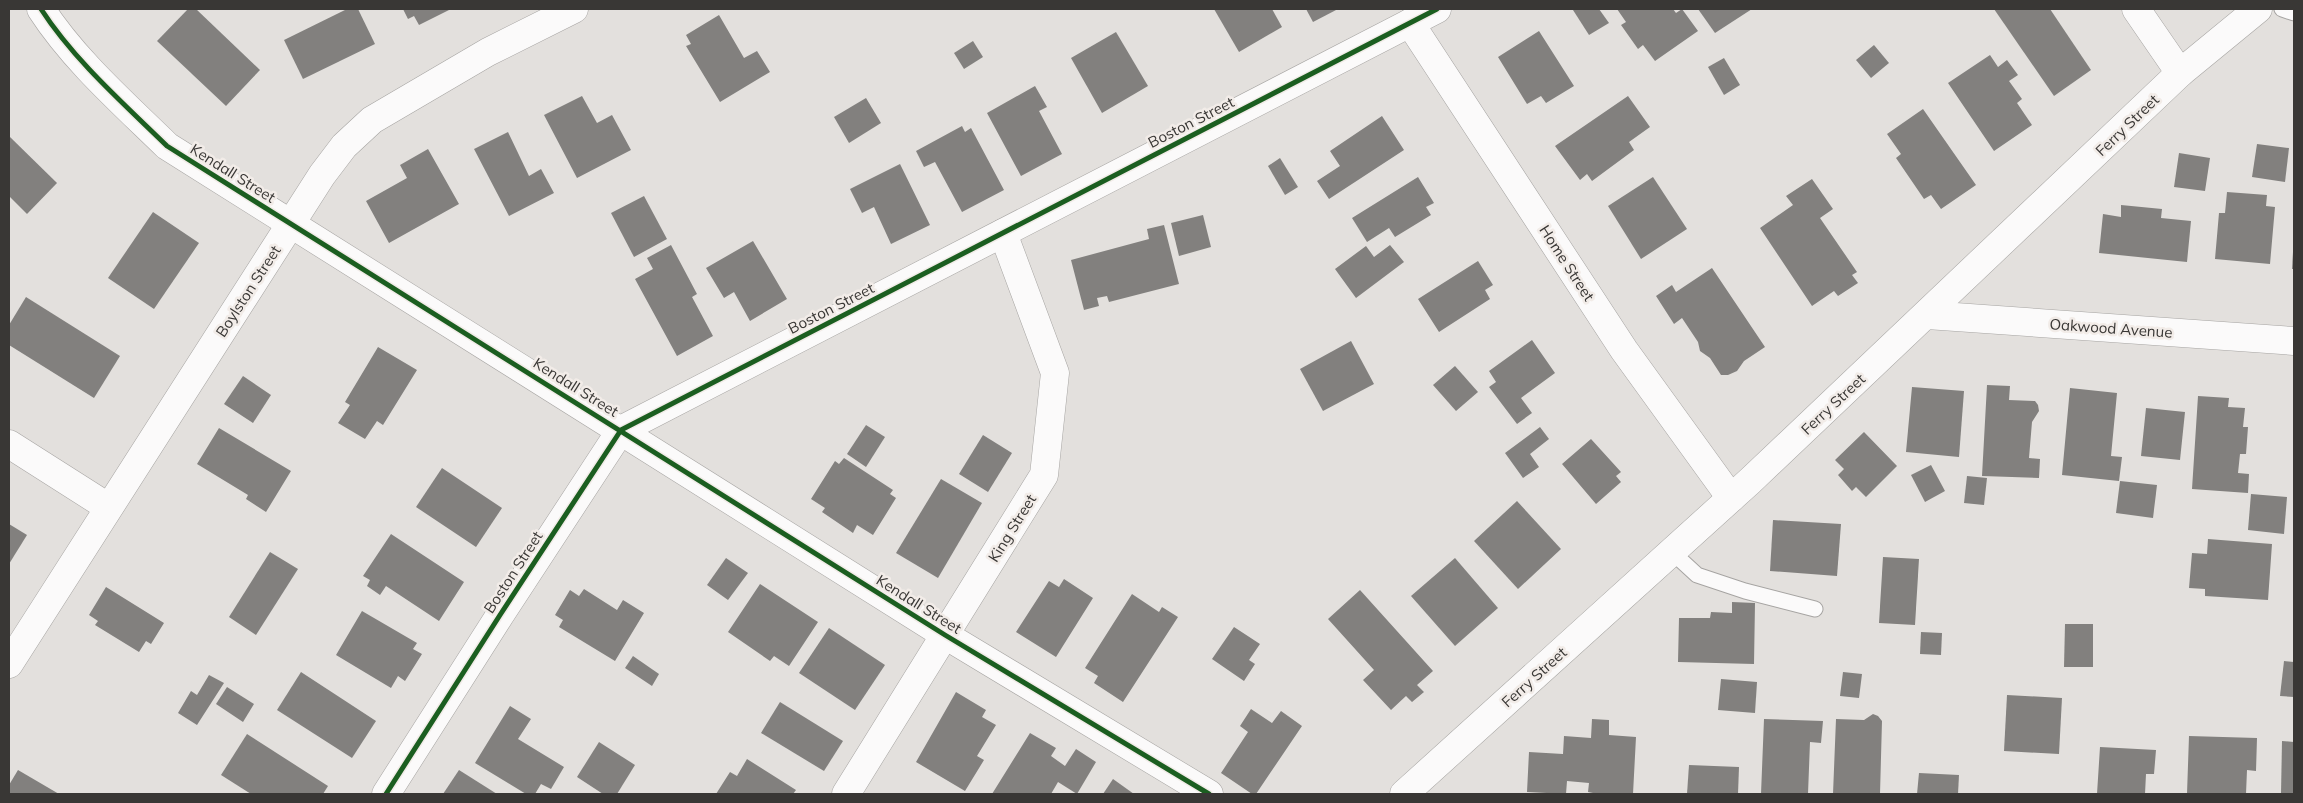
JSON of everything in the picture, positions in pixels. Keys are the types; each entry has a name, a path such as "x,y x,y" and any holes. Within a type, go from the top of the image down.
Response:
{"street":[{"name":"Kendall Street","path":"41,9 54,29 100,79 167,146 945,635 1209,794"},
{"name":"Boylston Street","path":"9,664 322,175 344,146 372,120 488,52 574,9"},
{"name":"Boston Street","path":"386,794 621,430 1437,9"},
{"path":"2136,9 2180,73"},
{"name":"Ferry Street","path":"1404,794 1731,498 1927,315 2180,73 2258,9"},
{"name":"Home Street","path":"1410,23 1624,350 1731,498"},
{"name":"King Street","path":"846,794 1044,475 1055,373 1003,233"},
{"name":"Oakwood Avenue","path":"1927,315 2294,341"},
{"path":"9,444 108,507"}],"lane":[{"path":"2282,9 2294,13"},
{"path":"1672,552 1697,575 1745,591 1815,609"}],"building":[{"path":"188,9 196,9 260,70 226,106 157,41"},
{"path":"347,9 358,9 375,44 303,79 284,40"},
{"path":"403,9 451,9 419,25 414,16 408,19"},
{"path":"1214,9 1272,9 1282,27 1239,52"},
{"path":"1306,9 1338,9 1313,22"},
{"path":"1599,9 1609,23 1589,35 1573,10"},
{"path":"1617,9 1673,9 1676,13 1682,9 1698,31 1655,61 1643,45 1638,49 1621,25 1626,22"},
{"path":"1698,9 1752,9 1715,33"},
{"path":"1994,9 2050,9 2091,70 2054,96"},
{"path":"719,15 744,58 757,51 770,72 720,102 686,46 691,44 686,35"},
{"path":"1539,31 1574,86 1546,103 1541,96 1527,104 1498,57"},
{"path":"1116,32 1148,86 1102,113 1071,58"},
{"path":"973,41 983,57 964,69 954,53"},
{"path":"1874,45 1889,63 1871,78 1856,60"},
{"path":"1990,55 1998,67 2007,60 2018,75 2009,81 2022,99 2017,103 2032,125 1994,151 1948,83"},
{"path":"1724,58 1740,85 1724,95 1708,67"},
{"path":"1035,86 1047,107 1039,111 1062,154 1021,176 987,113"},
{"path":"582,96 597,123 612,115 631,150 577,178 544,115"},
{"path":"1628,96 1650,127 1629,142 1634,150 1592,181 1587,174 1580,180 1555,146"},
{"path":"866,98 881,123 849,143 834,117"},
{"path":"1923,109 1976,185 1941,209 1931,195 1924,199 1896,158 1901,154 1887,134"},
{"path":"1382,116 1404,150 1329,199 1317,181 1340,166 1330,151"},
{"path":"962,126 965,132 971,128 1004,190 962,212 935,162 924,167 916,151"},
{"path":"508,132 529,176 541,169 554,193 509,216 474,149"},
{"path":"9,136 57,183 27,214 9,196"},
{"path":"2257,144 2289,148 2285,182 2252,177"},
{"path":"428,149 459,204 389,243 366,201 407,178 400,165"},
{"path":"2179,153 2210,158 2205,191 2174,187"},
{"path":"1280,158 1298,187 1285,195 1268,166"},
{"path":"900,164 930,225 891,244 874,207 862,213 850,189"},
{"path":"1418,177 1434,203 1426,207 1431,215 1395,237 1389,228 1367,242 1352,218"},
{"path":"1653,177 1687,229 1641,259 1608,206"},
{"path":"1812,179 1833,209 1820,218 1857,272 1852,275 1858,283 1838,296 1834,291 1812,306 1760,228 1793,205 1786,196"},
{"path":"2227,192 2267,195 2266,206 2275,207 2270,264 2215,259 2219,213 2225,213"},
{"path":"644,196 667,239 634,257 611,213"},
{"path":"2121,205 2162,209 2161,218 2191,221 2187,262 2099,253 2103,214 2121,217"},
{"path":"153,212 199,243 154,309 108,278"},
{"path":"1203,215 1211,247 1179,256 1171,223"},
{"path":"1164,225 1179,284 1109,302 1107,296 1097,298 1099,306 1084,310 1071,260 1149,239 1147,229"},
{"path":"753,241 787,299 750,321 734,292 724,298 706,268"},
{"path":"671,245 697,294 692,297 713,336 677,356 635,279 653,269 647,258"},
{"path":"1390,245 1404,262 1356,298 1335,269 1366,246 1374,257"},
{"path":"2293,252 2294,269 2292,269"},
{"path":"1478,261 1493,285 1485,290 1490,299 1439,332 1418,299"},
{"path":"1712,268 1765,347 1744,361 1737,371 1728,375 1721,375 1710,358 1700,351 1698,342 1682,318 1674,324 1656,296 1672,285 1676,292"},
{"path":"26,297 120,356 94,398 9,345 9,325"},
{"path":"1532,340 1555,373 1521,398 1532,413 1517,424 1489,387 1496,382 1489,371"},
{"path":"1351,341 1374,384 1323,411 1300,369"},
{"path":"378,347 417,370 383,425 377,421 365,439 338,423 350,405 345,402"},
{"path":"1455,366 1478,392 1456,411 1433,385"},
{"path":"243,376 271,395 253,423 224,404"},
{"path":"1987,385 2010,386 2009,400 2035,401 2038,405 2039,411 2032,422 2029,458 2040,459 2039,478 1982,476"},
{"path":"1912,387 1964,391 1959,457 1906,452"},
{"path":"2070,388 2117,393 2111,456 2122,457 2119,481 2062,475"},
{"path":"2198,396 2229,398 2228,407 2245,408 2243,427 2248,427 2246,454 2240,454 2238,473 2249,474 2248,493 2192,489"},
{"path":"2146,408 2185,412 2180,460 2141,456"},
{"path":"866,425 885,437 866,467 847,454"},
{"path":"1540,427 1549,439 1530,454 1539,467 1523,478 1505,453"},
{"path":"219,428 291,471 266,512 246,499 248,495 197,464"},
{"path":"1864,432 1897,466 1866,497 1856,487 1852,491 1838,475 1844,469 1835,460"},
{"path":"983,435 1012,453 988,492 959,474"},
{"path":"1591,439 1621,472 1616,476 1621,482 1596,504 1562,464"},
{"path":"844,458 893,490 890,494 896,498 873,535 857,525 853,533 822,512 825,508 811,499 835,461 839,464"},
{"path":"1931,465 1945,491 1925,502 1911,475"},
{"path":"442,468 502,508 476,547 416,507"},
{"path":"1967,476 1987,478 1984,505 1964,503"},
{"path":"941,479 982,503 938,578 896,553"},
{"path":"2120,481 2157,485 2153,518 2116,513"},
{"path":"2251,494 2287,497 2284,534 2248,530"},
{"path":"1517,501 1561,549 1518,589 1474,541"},
{"path":"1773,520 1841,524 1837,576 1770,571"},
{"path":"9,524 27,535 9,564"},
{"path":"391,534 464,582 439,621 386,586 380,595 367,586 370,580 363,576"},
{"path":"2208,539 2272,544 2268,600 2205,596 2205,589 2189,588 2192,553 2207,554"},
{"path":"270,552 298,569 256,635 229,617"},
{"path":"1883,557 1919,559 1915,625 1879,623"},
{"path":"726,558 748,573 728,600 707,585"},
{"path":"1455,558 1498,608 1455,646 1411,596"},
{"path":"1064,579 1093,598 1056,657 1016,632 1049,581 1059,587"},
{"path":"760,584 818,622 789,666 774,656 770,661 728,632"},
{"path":"106,587 164,623 151,644 146,641 139,652 95,625 98,621 89,615"},
{"path":"584,589 617,610 623,600 644,613 615,661 559,627 563,620 555,615 570,590 579,596"},
{"path":"1360,590 1433,671 1417,685 1424,692 1412,702 1406,696 1391,710 1363,680 1374,670 1328,619"},
{"path":"1132,594 1159,612 1162,607 1178,617 1123,702 1094,683 1098,676 1085,668"},
{"path":"1732,602 1755,603 1754,664 1678,662 1679,618 1710,618 1711,612 1732,613"},
{"path":"362,611 417,643 413,649 422,654 405,681 398,676 391,688 336,655"},
{"path":"2065,624 2093,624 2093,667 2064,667"},
{"path":"1234,627 1260,644 1249,660 1255,664 1244,681 1212,659"},
{"path":"829,628 885,665 855,710 799,673"},
{"path":"1921,632 1942,633 1941,655 1920,654"},
{"path":"633,656 659,674 652,686 625,668"},
{"path":"2284,661 2294,662 2294,697 2280,696"},
{"path":"301,672 376,721 352,758 277,710"},
{"path":"1843,672 1862,674 1859,698 1840,696"},
{"path":"209,675 224,683 197,725 178,713 191,691 197,695"},
{"path":"1721,679 1757,682 1755,713 1718,710"},
{"path":"227,687 254,704 243,722 216,704"},
{"path":"956,692 986,710 982,717 996,725 977,756 984,760 965,791 916,762"},
{"path":"2007,695 2062,698 2059,754 2004,751"},
{"path":"780,702 843,741 824,771 761,733"},
{"path":"510,706 531,719 518,739 564,767 551,789 541,784 535,794 526,794 475,763"},
{"path":"1251,709 1272,723 1281,711 1302,726 1256,794 1252,794 1221,773 1248,732 1240,726"},
{"path":"1873,714 1882,721 1880,794 1833,794 1836,719 1864,720"},
{"path":"1592,719 1609,720 1609,735 1636,737 1633,794 1598,794 1588,792 1589,783 1567,781 1566,794 1527,792 1529,752 1563,754 1564,736 1591,738"},
{"path":"1764,719 1823,721 1821,743 1810,742 1808,794 1761,794"},
{"path":"1030,733 1056,748 1051,756 1065,766 1076,749 1096,762 1077,794 1058,782 1051,794 992,794"},
{"path":"247,734 328,786 323,794 251,794 221,775"},
{"path":"2189,736 2257,738 2256,771 2247,770 2246,794 2187,794"},
{"path":"2282,741 2294,742 2294,794 2281,794"},
{"path":"599,742 635,765 617,794 603,794 577,777"},
{"path":"2100,747 2156,750 2154,774 2146,774 2145,794 2097,794"},
{"path":"747,759 796,790 793,794 716,794 730,772 737,776"},
{"path":"1689,765 1739,767 1738,794 1687,794"},
{"path":"18,770 59,794 9,794 9,785"},
{"path":"459,770 497,794 443,794"},
{"path":"1919,773 1959,775 1958,794 1917,794"},
{"path":"1113,779 1134,794 1103,794"}],"cycle path":[{"path":"41,9 68,46 116,97 167,146 945,635 1209,794"},
{"path":"386,794 621,430 1437,9"}]}
